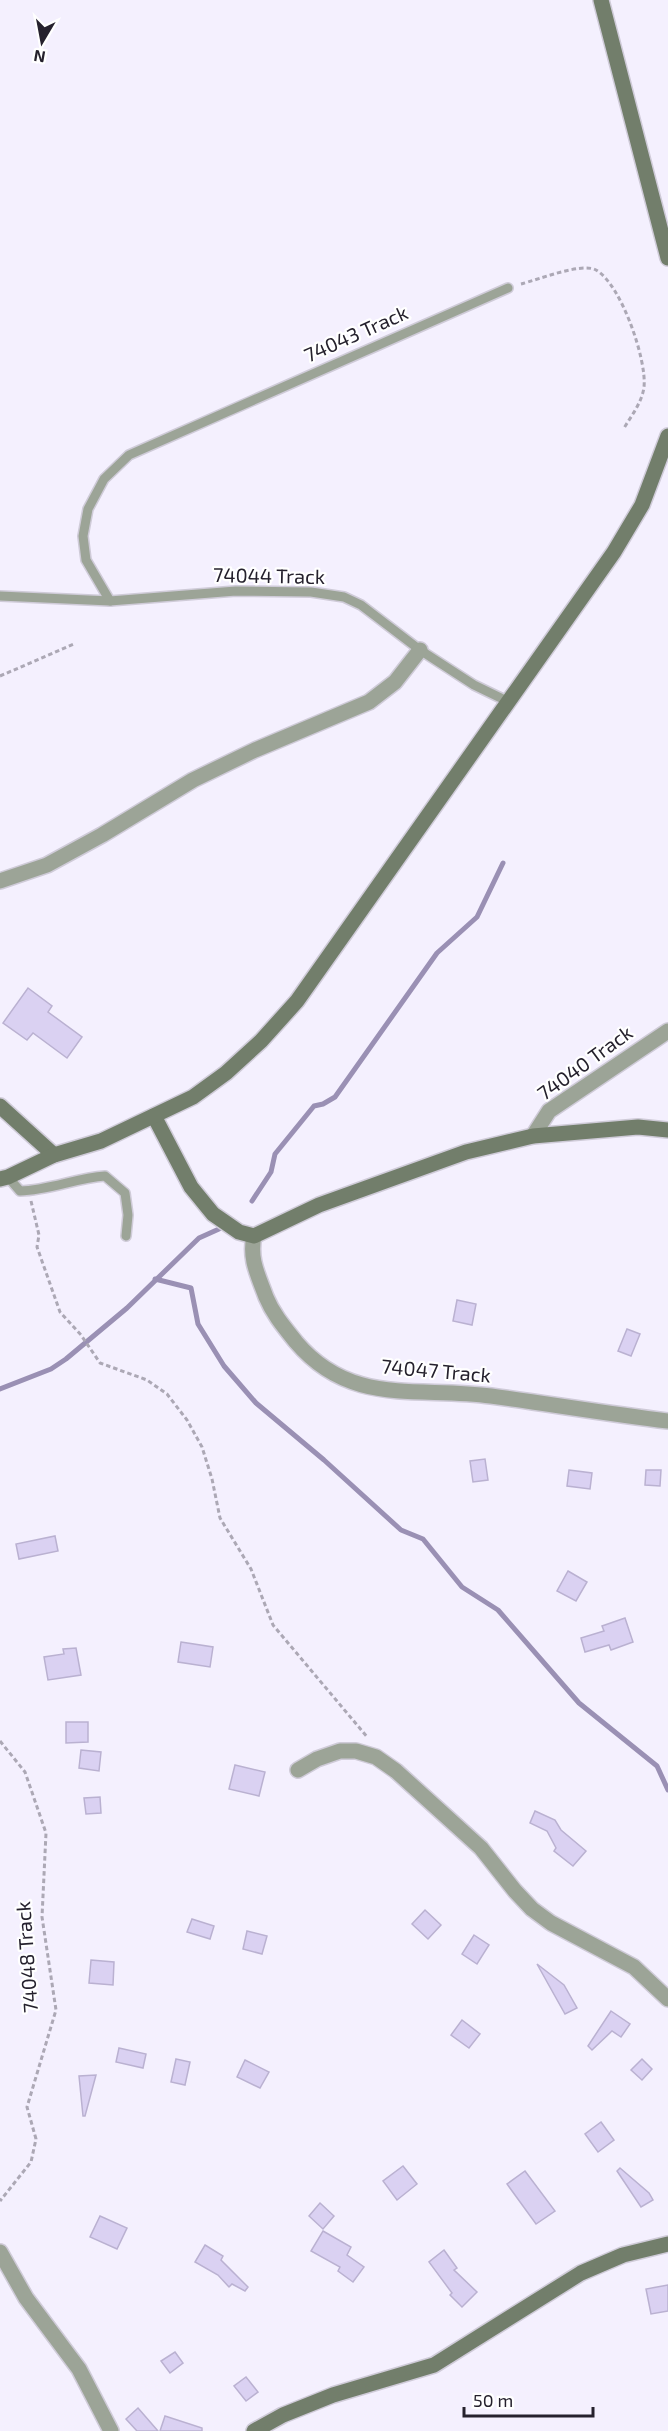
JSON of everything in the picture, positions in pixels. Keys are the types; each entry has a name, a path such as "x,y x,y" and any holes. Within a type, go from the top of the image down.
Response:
{"street":[{"path":"601,0 668,258"},
{"path":"2,1180 54,1155 101,1141 193,1097 226,1073 261,1041 297,1001 614,552 642,505 668,436"},
{"path":"0,881 46,865 102,835 193,780 244,755 369,702 395,682 420,650"},
{"name":"74040 Track","path":"533,1136 549,1111 668,1030"},
{"path":"0,1106 54,1155"},
{"path":"154,1116 191,1186 213,1214 247,1234 391,1178 466,1152 533,1136 638,1127 668,1130"},
{"name":"74047 Track","path":"247,1234 253,1265 272,1312 310,1359 343,1378 376,1389 489,1396 668,1421"},
{"path":"298,1770 317,1759 340,1751 356,1751 376,1757 396,1771 481,1848 514,1891 532,1909 551,1923 634,1967 668,1999"},
{"path":"255,2431 284,2415 333,2394 434,2364 581,2273 623,2255 668,2244"},
{"path":"0,2252 26,2298 79,2369 111,2431"}],"lane":[{"name":"74043 Track","path":"110,601 86,560 83,536 88,509 104,479 129,455 508,288"},
{"name":"74044 Track","path":"0,596 110,601 236,591 311,592 344,597 361,605 420,650 474,685 507,701"},
{"path":"2,1180 20,1191 29,1191 42,1190 84,1178 105,1176 125,1193 128,1215 126,1236"}],"path":[{"path":"508,288 579,268 596,269 606,280 619,299 636,338 642,362 644,387 637,408 624,428"},
{"path":"0,676 74,644"},
{"path":"29,1191 39,1235 37,1247 60,1312 81,1335 100,1363 147,1380 167,1394 187,1420 205,1458 220,1518 251,1569 273,1625 369,1739"},
{"name":"74048 Track","path":"0,1741 25,1772 46,1833 42,1917 56,2010 27,2107 36,2139 31,2162 0,2201"}],"building":[{"path":"28,988 52,1006 48,1012 82,1037 67,1058 33,1033 27,1040 3,1023"},
{"path":"457,1300 476,1304 472,1325 453,1321"},
{"path":"627,1329 640,1334 631,1356 618,1351"},
{"path":"485,1459 488,1480 473,1482 470,1461"},
{"path":"569,1470 592,1473 590,1489 567,1486"},
{"path":"646,1470 661,1470 660,1486 645,1485"},
{"path":"55,1536 58,1551 19,1559 16,1544"},
{"path":"568,1571 587,1582 576,1601 557,1591"},
{"path":"625,1618 633,1642 611,1650 609,1645 585,1652 581,1638 604,1631 602,1626"},
{"path":"181,1642 213,1647 210,1667 178,1662"},
{"path":"76,1648 81,1675 48,1680 44,1657 64,1654 63,1649"},
{"path":"66,1722 88,1722 88,1742 66,1743"},
{"path":"81,1750 101,1752 99,1771 79,1768"},
{"path":"235,1765 265,1772 259,1796 229,1789"},
{"path":"100,1797 101,1813 86,1814 84,1798"},
{"path":"535,1811 555,1820 561,1830 586,1851 573,1866 554,1851 556,1848 547,1831 530,1823"},
{"path":"425,1910 441,1925 428,1939 412,1924"},
{"path":"192,1919 214,1926 210,1939 187,1932"},
{"path":"247,1931 267,1936 262,1954 243,1949"},
{"path":"474,1935 489,1945 477,1964 462,1954"},
{"path":"91,1960 114,1962 113,1985 89,1983"},
{"path":"537,1964 564,1985 577,2008 565,2014"},
{"path":"611,2011 630,2024 621,2037 612,2031 592,2050 588,2046"},
{"path":"462,2020 480,2034 469,2048 451,2035"},
{"path":"119,2048 146,2054 143,2068 116,2062"},
{"path":"176,2059 190,2062 185,2085 171,2082"},
{"path":"642,2059 652,2069 642,2080 631,2070"},
{"path":"245,2060 269,2072 260,2088 237,2077"},
{"path":"96,2075 85,2116 83,2116 79,2076"},
{"path":"601,2122 614,2140 598,2152 585,2134"},
{"path":"403,2166 417,2184 397,2200 383,2181"},
{"path":"620,2168 649,2193 653,2200 641,2207 617,2171"},
{"path":"525,2171 555,2211 536,2224 507,2184"},
{"path":"320,2203 334,2216 323,2229 309,2216"},
{"path":"100,2216 127,2228 117,2249 90,2237"},
{"path":"323,2231 351,2247 347,2255 364,2267 353,2282 338,2271 340,2267 311,2251"},
{"path":"205,2245 223,2256 221,2260 248,2287 245,2291 232,2284 229,2287 218,2275 195,2262"},
{"path":"444,2250 457,2268 454,2270 477,2292 462,2307 450,2295 452,2293 429,2262"},
{"path":"668,2285 668,2311 651,2314 646,2289"},
{"path":"175,2352 183,2363 170,2373 161,2361"},
{"path":"246,2377 258,2392 246,2401 234,2386"},
{"path":"138,2408 158,2431 137,2431 126,2419"},
{"path":"165,2416 202,2428 202,2431 160,2431"}],"waterway":[{"path":"252,1201 271,1172 275,1154 314,1106 335,1097 437,953 477,917 503,863"},
{"path":"0,1389 51,1369 66,1359 127,1308 199,1238 219,1229"},
{"path":"155,1279 191,1288 198,1324 224,1366 256,1403 324,1460 401,1530 423,1539 462,1587 498,1610 579,1703 657,1766 668,1790"}]}
